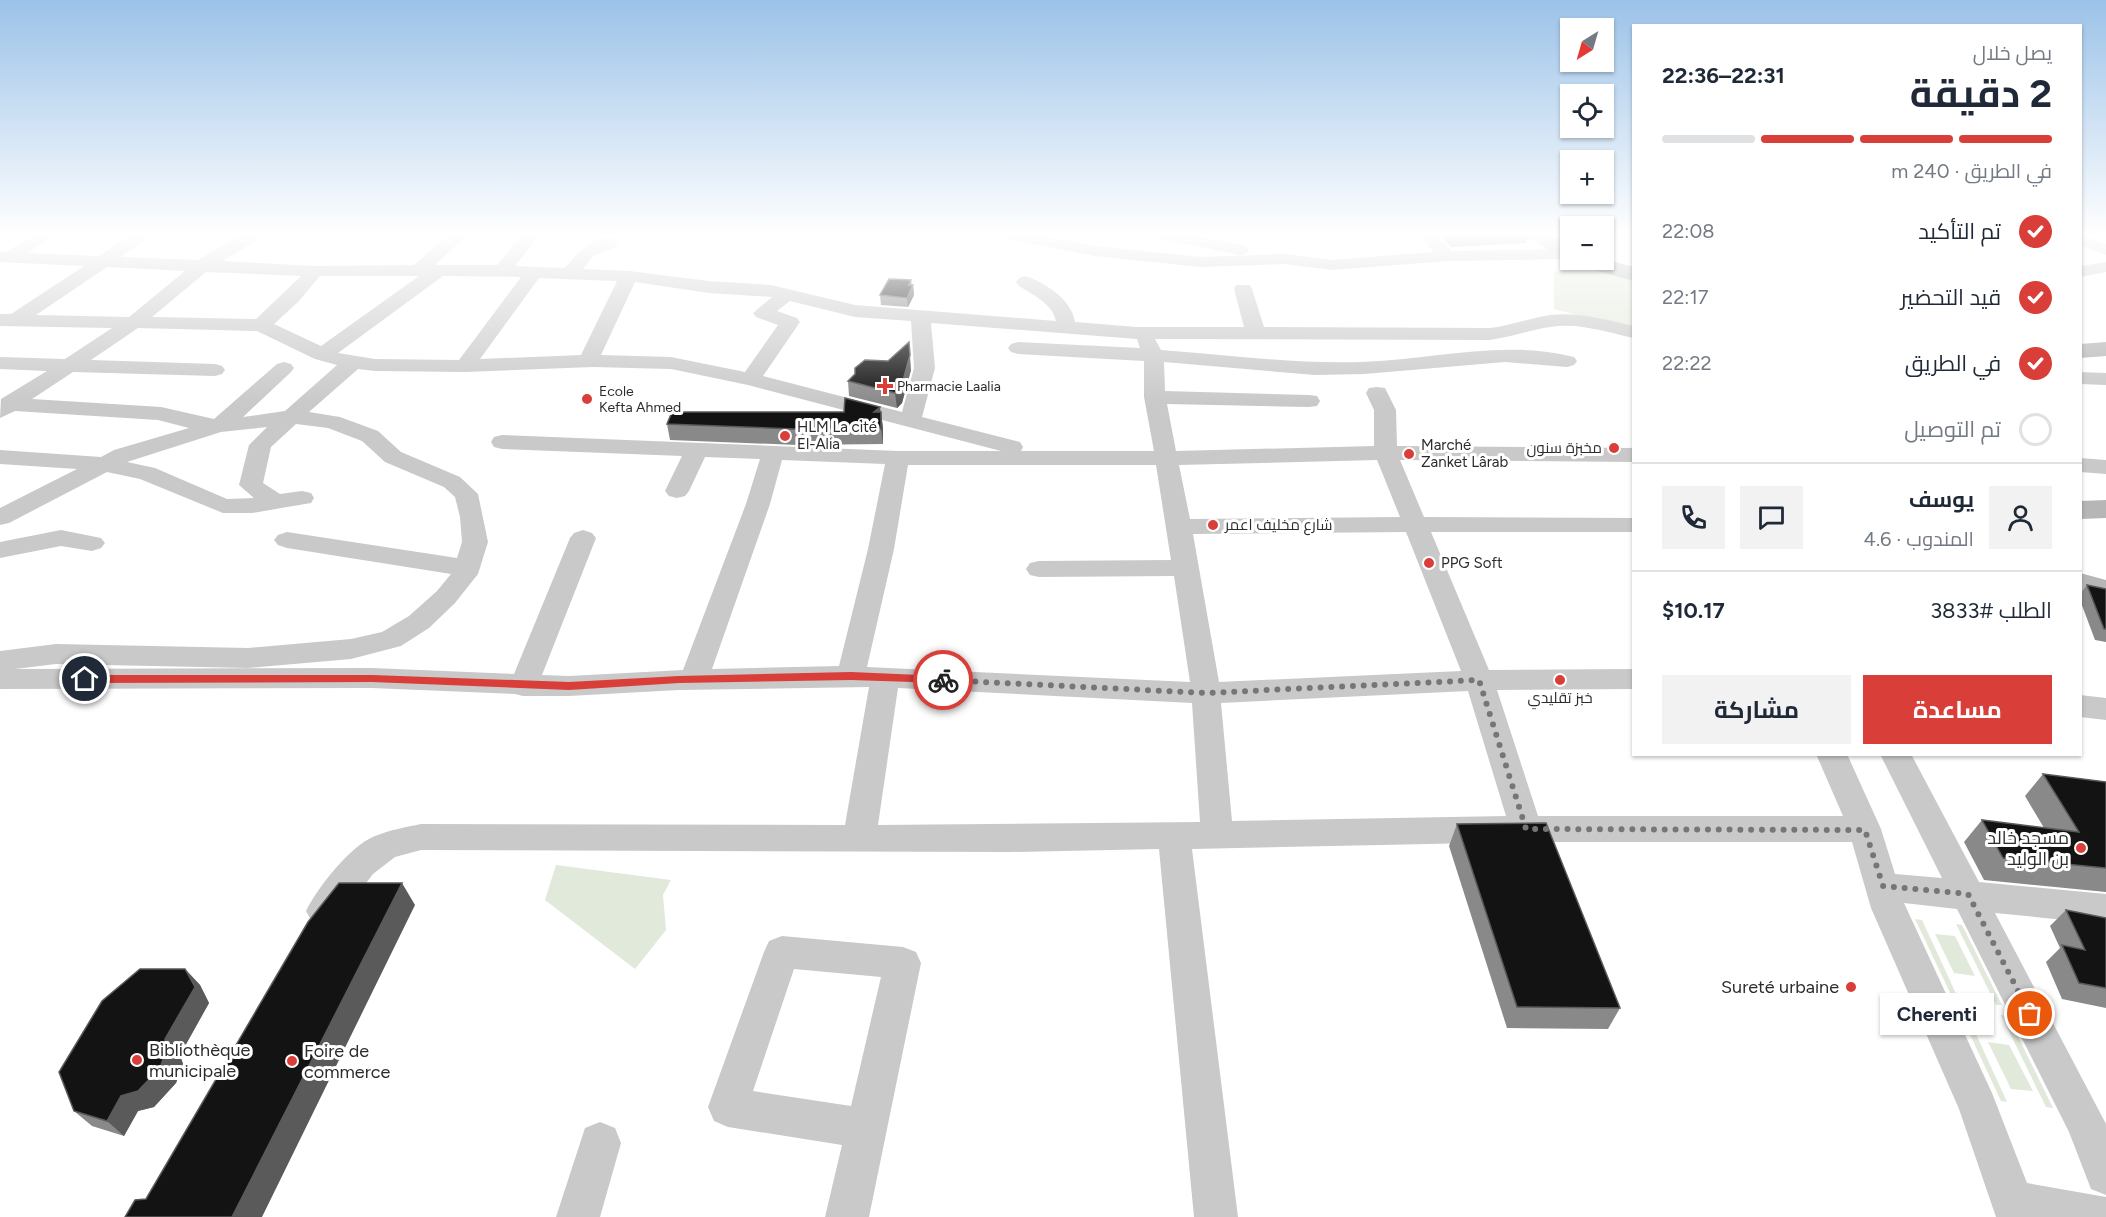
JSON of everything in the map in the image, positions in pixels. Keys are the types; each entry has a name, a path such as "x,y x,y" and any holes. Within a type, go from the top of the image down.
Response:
{"main road":[{"path":"2082,351 2106,349"},
{"path":"2082,510 2106,509"},
{"path":"2082,584 2106,590"}],"street":[{"path":"5,323 57,291"},
{"path":"5,407 136,321 172,291"},
{"path":"261,325 298,291"},
{"path":"322,355 411,291"},
{"path":"465,366 520,291"},
{"path":"588,362 622,291"},
{"path":"724,291 780,305 1142,333 1490,334 1535,326 1549,321 1580,320 1632,332"},
{"path":"1038,291 1061,306 1067,315 1066,327"},
{"path":"1244,291 1256,332"},
{"path":"750,379 790,322 780,305"},
{"path":"910,420 924,381 927,346 920,315"},
{"path":"5,323 136,321 261,325 322,355 375,365 671,363 750,379 1048,457"},
{"path":"1535,326 1562,333"},
{"path":"1337,332 1351,368"},
{"path":"1142,333 1154,355 1155,397 1206,693 1217,835"},
{"path":"1018,348 1154,355 1315,369 1505,356 1567,361"},
{"path":"275,502 251,485 260,445 353,362"},
{"path":"0,363 215,370"},
{"path":"219,426 284,368"},
{"path":"2082,378 2106,379"},
{"path":"1377,393 1385,410 1386,453 1479,680 1526,829"},
{"path":"1155,397 1309,401"},
{"path":"5,407 161,414 175,419 219,426"},
{"path":"0,518 122,455 219,426 293,417 332,422 370,436 393,457 452,482 466,494 475,542 465,574 446,597 419,622 391,639 351,649 248,658 56,654 0,660"},
{"path":"502,442 898,458 1165,458 1386,453 1630,460"},
{"path":"677,491 696,450"},
{"path":"693,681 758,504 773,453"},
{"path":"0,457 104,464 147,473 223,506 252,506 302,498"},
{"path":"851,676 881,549 898,458"},
{"path":"2082,465 2106,467"},
{"path":"1179,527 1414,524 1632,525"},
{"path":"0,550 61,538 92,543"},
{"path":"523,686 583,538"},
{"path":"287,540 466,568"},
{"path":"1039,569 1185,568"},
{"path":"61,679 82,654"},
{"path":"0,679 372,678 523,686 851,676 1206,693 1479,680 1632,679"},
{"path":"859,839 885,677"},
{"path":"2082,706 2106,709"},
{"path":"1832,756 1865,830 1888,908 1978,1107 2014,1210 2100,1217"},
{"path":"1896,756 2085,1122 2106,1174"},
{"path":"309,931 361,864 385,846 421,837 859,839 1526,829 1865,830"},
{"path":"1174,836 1216,1217"},
{"path":"1883,886 2106,909"},
{"path":"847,1217 903,963 782,952 728,1107 866,1128"},
{"path":"578,1217 600,1143"}],"green space":[{"path":"1554,291 1632,291 1632,329 1554,309"},
{"path":"556,865 671,880 663,895 666,930 635,969 545,900"},
{"path":"1915,919 1922,920 1959,1000 1953,999"},
{"path":"1956,924 1962,925 2002,1005 1996,1005"},
{"path":"1935,934 1955,936 1975,976 1954,973"},
{"path":"1958,1009 1965,1010 2007,1102 2001,1101"},
{"path":"2001,1015 2008,1016 2053,1108 2046,1107"},
{"path":"1988,1042 2009,1045 2033,1091 2011,1089"}],"building":[{"path":"882,291 910,291 907,298 880,295"},
{"path":"909,342 910,355 901,388 895,393 848,381 855,374 855,368 865,360 888,361"},
{"path":"845,398 880,407 874,412 881,412 881,429 794,429 667,424 672,412 844,412"},
{"path":"2087,585 2106,589 2106,629 2104,629"},
{"path":"2043,774 2106,782 2106,868 2003,858 1982,820 2079,832"},
{"path":"1546,823 1620,1008 1517,1007 1457,824"},
{"name":"Foire de commerce","path":"339,883 402,883 232,1217 125,1217 135,1200 146,1199 308,922"},
{"path":"2066,910 2106,918 2106,988 2079,983 2062,945 2085,950"},
{"name":"Bibliothèque municipale","path":"140,969 185,969 195,987 165,1039 167,1048 160,1068 138,1091 121,1096 107,1121 74,1111 59,1072 102,1001"}],"way so far":[{"path":"943,680 1206,693 1479,680 1526,829 1865,830 1883,886 1968,894 2030,1014"}],"place":[{"name":"Pharmacie Laalia","path":"885,386"},
{"name":"Ecole Kefta Ahmed","path":"587,399"},
{"name":"HLM La cité El-Alia","path":"785,436"},
{"name":"مخبزة سنون","path":"1614,448"},
{"name":"Marché Zanket Lârab","path":"1409,454"},
{"name":"شارع مخليف اعمر","path":"1213,525"},
{"name":"PPG Soft","path":"1429,563"},
{"name":"خبز تقليدي","path":"1560,680"},
{"name":"مسجد خالد بن الوليد","path":"2081,848"},
{"name":"Sureté urbaine","path":"1851,987"},
{"name":"Cherenti","path":"2030,1014"},
{"name":"Bibliothèque municipale","path":"137,1060"},
{"name":"Foire de commerce","path":"292,1061"}],"route":[{"path":"85,679 372,678 523,686 851,676 943,680"}]}
